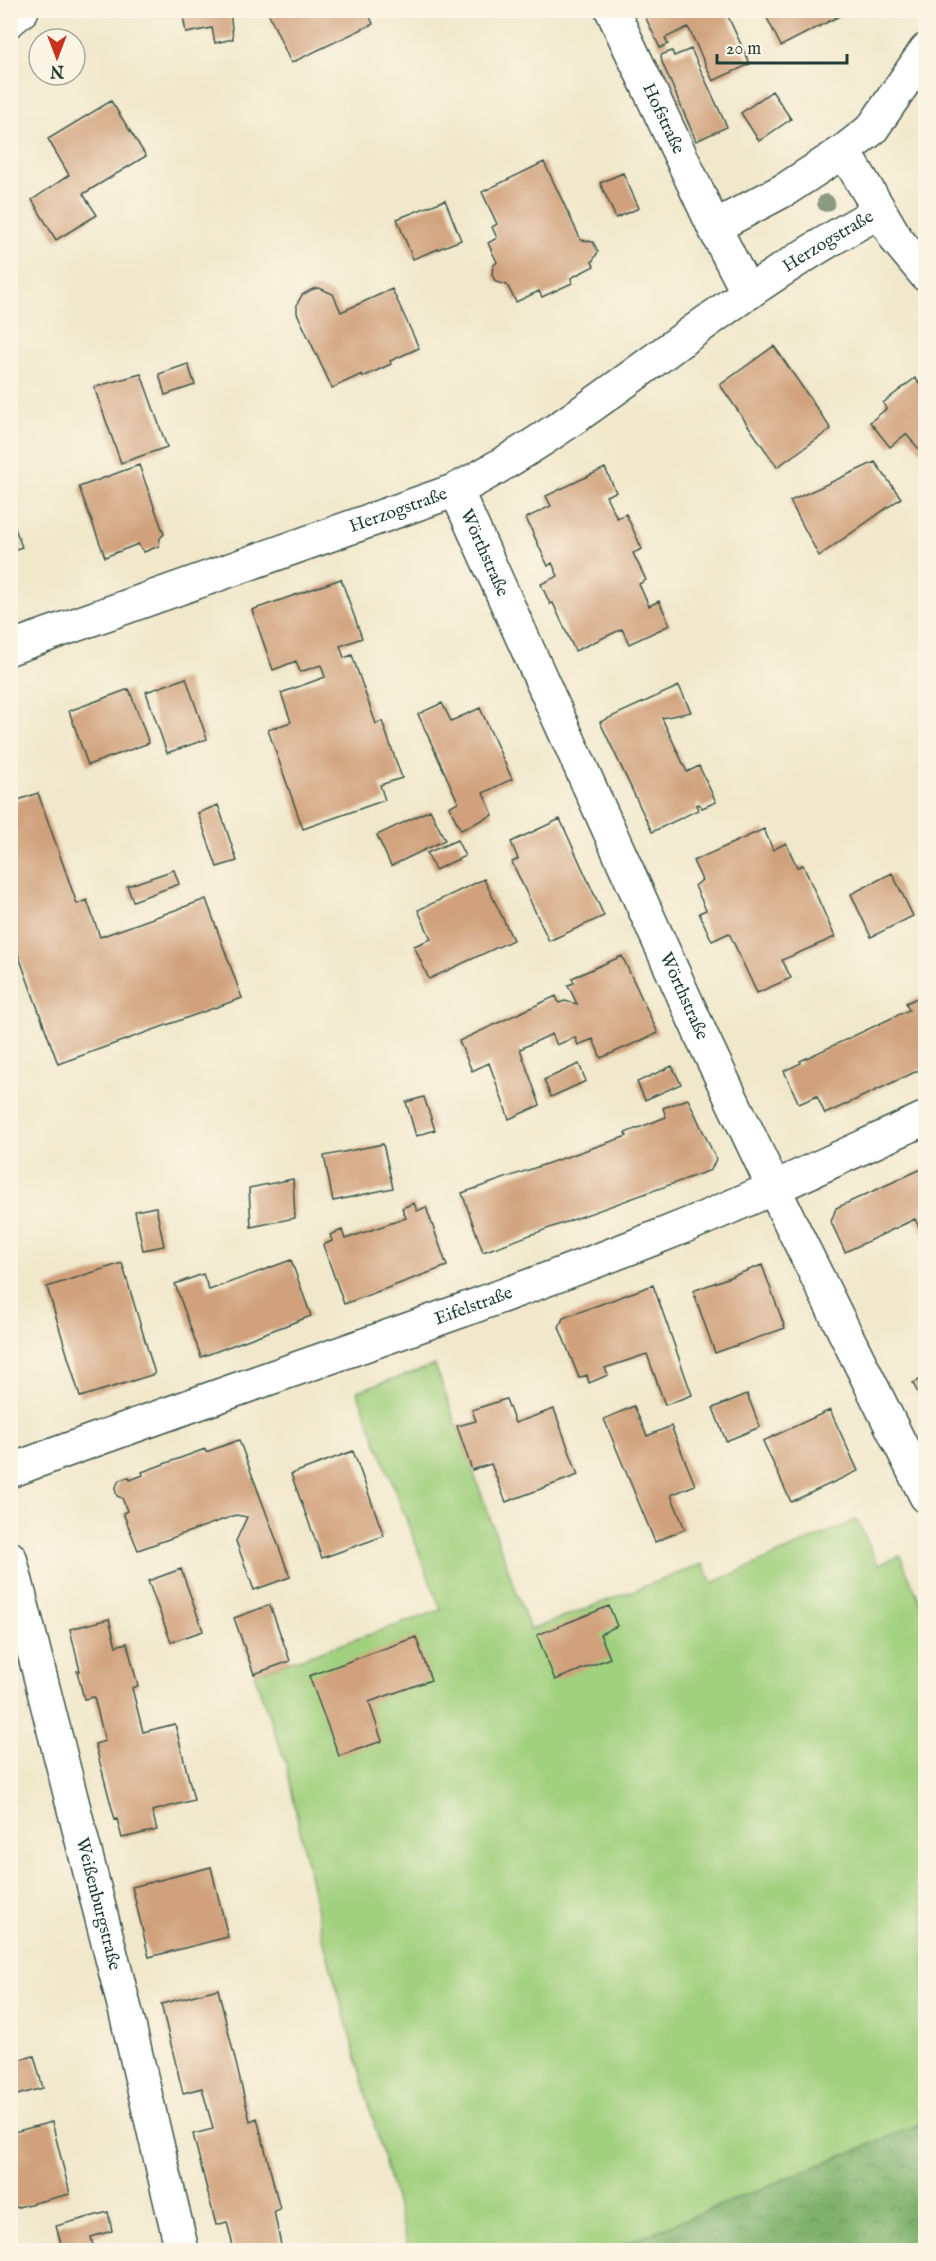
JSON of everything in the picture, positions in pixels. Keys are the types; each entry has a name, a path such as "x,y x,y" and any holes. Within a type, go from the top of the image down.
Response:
{"street":[{"path":"10,20 22,10"},
{"name":"Hofstraße","path":"612,10 714,226"},
{"path":"748,293 714,226 786,189 844,151 872,129 926,50"},
{"name":"Herzogstraße","path":"10,648 456,490 537,444 748,293 824,243 880,211 844,151"},
{"path":"880,211 897,240 926,275"},
{"name":"Wörthstraße","path":"456,490 665,956 774,1187 926,1496"},
{"name":"Eifelstraße","path":"10,1471 480,1304 662,1236 926,1118"},
{"name":"Weißenburgstraße","path":"10,1558 124,2006 182,2250"}],"green space":[{"path":"435,1365 530,1630 703,1564 712,1583 857,1520 878,1565 900,1556 925,1613 925,2122 610,2250 409,2250 322,1935 286,1764 254,1674 441,1610 357,1391"},
{"path":"925,2122 925,2250 610,2250"}],"building":[{"path":"182,10 230,10 233,39 215,43 212,28 186,33"},
{"path":"267,10 367,10 373,24 291,63"},
{"path":"642,10 725,10 750,64 713,81 688,27 665,38 668,44 660,48"},
{"path":"763,10 851,10 781,46"},
{"path":"691,49 727,127 696,141 661,55 672,51 674,56"},
{"path":"772,91 791,119 759,141 741,113"},
{"path":"111,101 146,156 83,194 97,215 56,240 32,200 69,175 48,139"},
{"path":"544,162 581,240 593,242 598,252 592,262 594,266 571,278 572,283 542,297 539,291 516,302 507,285 496,282 492,275 493,266 497,262 488,243 497,238 492,227 497,224 482,192"},
{"path":"623,173 639,208 616,218 600,183"},
{"path":"445,200 461,240 413,259 397,219"},
{"path":"319,288 333,294 341,312 392,289 419,348 363,377 362,374 332,388 297,313 297,304 302,295"},
{"path":"774,346 831,429 777,467 720,385"},
{"path":"188,364 195,385 165,395 159,374"},
{"path":"141,374 167,447 121,463 94,387"},
{"path":"915,378 926,391 926,457 906,434 890,447 870,422 886,409 883,403"},
{"path":"875,462 901,498 819,556 790,501"},
{"path":"139,465 164,534 160,538 159,546 144,552 138,544 105,557 79,487"},
{"path":"605,468 616,492 606,496 617,518 626,514 642,549 633,553 646,580 639,584 649,606 659,601 670,625 629,644 622,629 575,651 553,603 550,604 541,584 558,576 552,563 548,566 526,518 551,506 546,496"},
{"path":"10,515 22,547 10,551"},
{"path":"341,579 362,638 340,646 344,658 352,655 376,724 382,721 402,778 380,785 385,800 303,829 268,730 291,722 281,693 325,677 321,665 300,672 296,661 273,670 252,610"},
{"path":"186,678 207,739 167,753 146,692"},
{"path":"679,686 691,712 662,718 687,772 699,766 716,802 702,808 699,804 696,805 698,810 652,832 600,722"},
{"path":"129,689 149,743 88,765 69,711"},
{"path":"442,703 451,721 480,708 512,779 483,793 493,815 461,830 449,807 458,802 418,714"},
{"path":"38,793 77,904 87,900 100,937 206,899 242,998 58,1064 10,932 10,803"},
{"path":"218,805 237,861 217,867 198,813"},
{"path":"430,810 445,840 391,866 377,835"},
{"path":"560,819 604,916 549,941 512,862 518,859 511,842"},
{"path":"764,829 773,850 786,843 797,867 803,865 835,937 782,960 791,978 757,993 729,933 712,941 699,913 706,910 695,886 702,880 693,861"},
{"path":"457,840 465,856 435,870 427,853"},
{"path":"174,870 179,884 133,901 127,886"},
{"path":"892,873 913,916 871,937 851,894"},
{"path":"484,879 513,940 429,979 414,946 431,939 418,910"},
{"path":"622,956 658,1033 601,1058 593,1039 578,1045 575,1037 557,1045 552,1034 520,1049 540,1105 509,1119 489,1063 472,1071 459,1041 556,996 559,1003 565,1001 577,1004 568,985 574,983 572,978"},
{"path":"926,994 926,1067 825,1114 817,1096 799,1104 784,1071 801,1063 800,1061 909,1010 906,1003"},
{"path":"579,1064 586,1081 551,1097 544,1080"},
{"path":"672,1066 681,1084 645,1100 637,1082"},
{"path":"424,1097 435,1130 416,1136 406,1102"},
{"path":"688,1099 716,1159 711,1170 483,1252 462,1193 627,1136 625,1133 666,1117 663,1108"},
{"path":"383,1144 393,1188 333,1201 324,1156"},
{"path":"926,1167 926,1241 915,1219 845,1252 831,1222 836,1208"},
{"path":"293,1179 295,1218 251,1227 249,1188"},
{"path":"414,1203 417,1211 426,1207 447,1266 344,1304 323,1245 332,1241 330,1235 342,1230 345,1239 406,1218 402,1208"},
{"path":"156,1207 164,1246 143,1250 135,1211"},
{"path":"291,1260 311,1316 201,1357 175,1284 203,1274 209,1290"},
{"path":"122,1263 155,1374 80,1397 47,1287"},
{"path":"762,1265 785,1328 715,1353 693,1291"},
{"path":"653,1285 692,1395 665,1405 647,1354 605,1368 608,1375 589,1383 587,1375 579,1378 559,1327 563,1318"},
{"path":"926,1377 926,1409 913,1383"},
{"path":"747,1394 760,1427 726,1441 713,1408"},
{"path":"506,1399 515,1423 554,1409 578,1475 506,1502 491,1464 472,1470 457,1426 476,1421 472,1410"},
{"path":"634,1406 647,1436 671,1426 695,1485 671,1495 685,1529 655,1542 604,1419"},
{"path":"830,1410 858,1471 791,1502 763,1441"},
{"path":"239,1440 290,1577 254,1590 236,1541 247,1517 236,1515 138,1550 123,1513 127,1511 122,1498 117,1496 115,1489 119,1480 129,1477 130,1480 143,1475 142,1472 205,1449 206,1452"},
{"path":"353,1451 384,1536 322,1558 291,1474"},
{"path":"181,1569 203,1631 171,1642 148,1581"},
{"path":"270,1605 290,1661 254,1674 234,1618"},
{"path":"609,1606 617,1626 600,1634 610,1658 555,1680 537,1635"},
{"path":"109,1619 116,1646 127,1643 138,1686 132,1688 143,1732 175,1724 194,1800 152,1811 157,1830 122,1838 95,1744 105,1741 94,1697 84,1699 70,1629"},
{"path":"416,1637 431,1680 369,1702 382,1741 339,1756 309,1676"},
{"path":"211,1867 228,1937 149,1957 132,1887"},
{"path":"218,1989 250,2121 257,2118 280,2209 274,2211 282,2250 234,2250 227,2222 216,2225 193,2134 213,2129 202,2088 183,2093 161,2004"},
{"path":"34,2056 43,2088 10,2097 10,2062"},
{"path":"52,2122 70,2194 10,2209 10,2133"},
{"path":"108,2212 112,2231 91,2237 94,2250 41,2250 61,2244 56,2226"}]}
